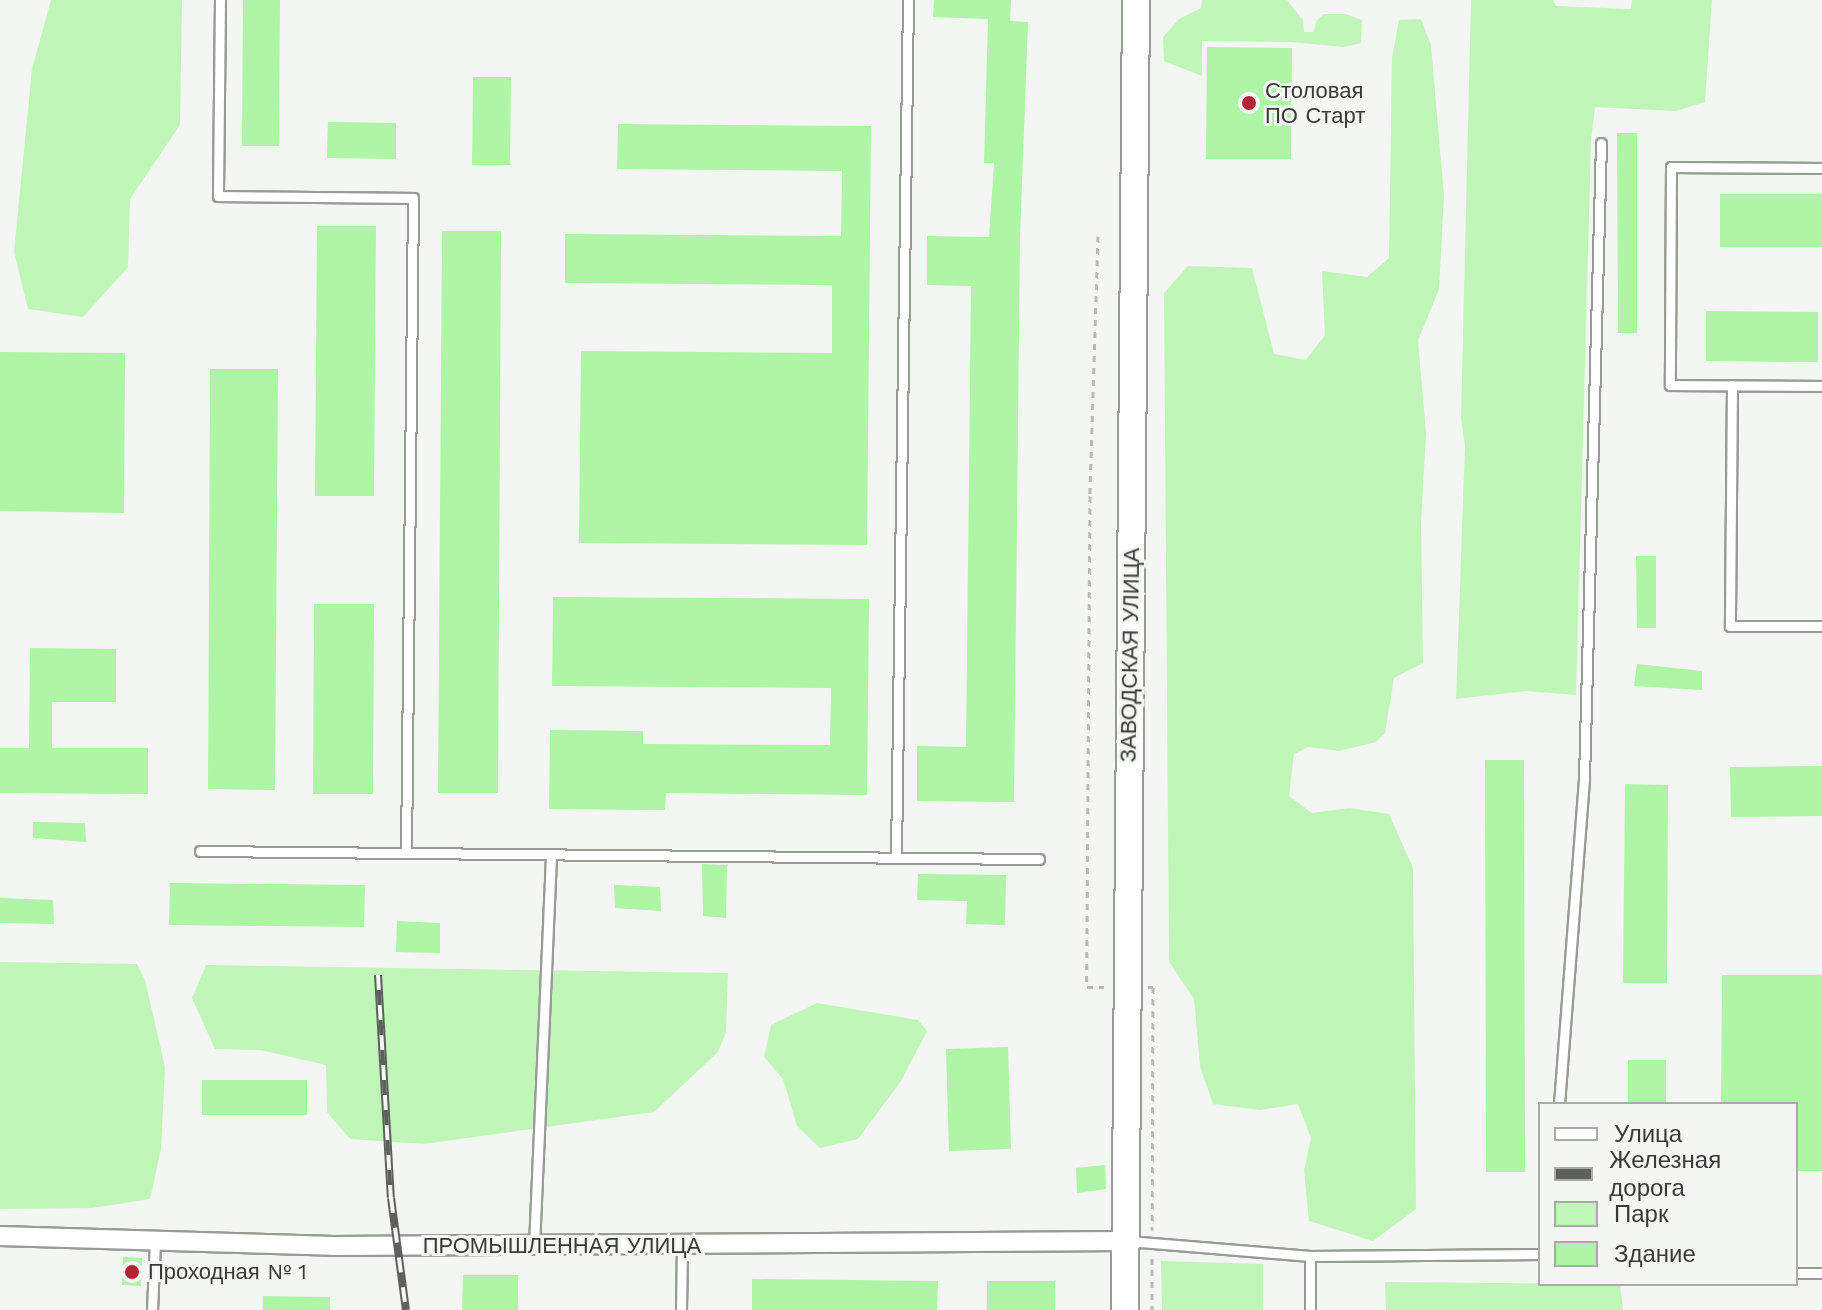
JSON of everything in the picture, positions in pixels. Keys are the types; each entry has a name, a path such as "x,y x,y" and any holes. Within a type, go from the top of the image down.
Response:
{"main road":[{"name":"ЗАВОДСКАЯ УЛИЦА","path":"1125,1310 1136,0"}],"street":[{"name":"ПРОМЫШЛЕННАЯ УЛИЦА","path":"0,1236 333,1246 1124,1241"}],"lane":[{"path":"220,0 218,196 413,198 406,853"},
{"path":"896,857 908,0"},
{"path":"1559,1102 1584,779 1601,143"},
{"path":"1822,168 1671,167 1670,385 1822,386"},
{"path":"1732,385 1730,626 1822,626"},
{"path":"200,851 1039,859"},
{"path":"534,1246 551,854"},
{"path":"152,1310 155,1240"},
{"path":"1124,1241 1310,1256 1538,1254"},
{"path":"681,1310 682,1246"},
{"path":"1310,1256 1310,1310"},
{"path":"1798,1273 1822,1273"}],"green space":[{"path":"51,0 182,0 180,125 130,199 128,267 83,317 28,309 14,252 32,69"},
{"path":"1202,0 1287,0 1303,20 1304,32 1313,32 1317,20 1324,14 1346,14 1362,20 1361,43 1344,47 1291,42 1202,41 1202,76 1164,61 1163,37 1179,19 1201,8"},
{"path":"1471,0 1553,0 1556,6 1631,9 1632,0 1712,0 1705,102 1676,111 1595,107 1591,140 1576,695 1526,691 1456,699 1465,446 1461,419"},
{"path":"1421,19 1431,45 1444,196 1439,289 1418,341 1426,433 1421,522 1423,663 1394,678 1385,733 1376,742 1339,751 1308,747 1294,754 1289,796 1312,813 1349,808 1389,814 1413,868 1416,1209 1373,1241 1309,1221 1304,1170 1311,1138 1298,1104 1260,1110 1213,1104 1200,1066 1194,999 1169,962 1164,293 1188,266 1252,268 1274,354 1306,360 1325,335 1322,271 1367,277 1389,258 1392,58 1399,20"},
{"path":"0,962 137,964 145,980 165,1067 161,1149 150,1199 92,1208 0,1209"},
{"path":"206,965 728,973 726,1032 718,1052 654,1112 424,1144 350,1139 327,1112 326,1065 260,1050 215,1049 192,998"},
{"path":"817,1003 918,1020 927,1031 901,1081 858,1139 820,1148 797,1126 783,1079 764,1057 771,1025"},
{"path":"1161,1261 1263,1264 1263,1310 1162,1310"},
{"path":"1385,1282 1620,1286 1623,1310 1386,1310"}],"building":[{"path":"243,0 280,0 279,146 242,146"},
{"path":"934,0 1011,0 1010,21 1028,22 1020,237 1014,802 917,801 917,746 966,747 971,286 927,285 927,236 989,237 994,163 984,163 988,19 933,17"},
{"name":"Столовая ПО Старт","path":"1207,47 1292,48 1291,159 1206,159"},
{"path":"473,77 511,77 510,165 472,165"},
{"path":"328,122 396,123 396,159 327,158"},
{"path":"618,124 871,126 867,545 579,543 581,351 832,353 832,285 565,283 565,234 841,236 842,171 617,169"},
{"path":"1617,133 1637,133 1637,333 1618,333"},
{"path":"1720,194 1822,194 1822,247 1720,247"},
{"path":"317,226 376,226 374,496 315,496"},
{"path":"442,231 501,231 498,793 438,793"},
{"path":"1706,311 1818,312 1818,362 1706,361"},
{"path":"0,352 125,353 124,513 0,511"},
{"path":"210,369 278,369 275,790 208,789"},
{"path":"1636,556 1656,556 1656,628 1637,628"},
{"path":"553,597 869,599 867,795 666,793 665,810 549,809 550,730 643,731 643,744 830,745 831,688 552,686"},
{"path":"314,604 374,604 373,794 313,794"},
{"path":"30,648 116,649 116,702 52,702 52,748 148,748 148,794 0,793 0,748 29,748"},
{"path":"1637,664 1702,671 1702,690 1634,686"},
{"path":"1485,760 1524,760 1525,1172 1486,1172"},
{"path":"1822,766 1822,816 1731,817 1730,767"},
{"path":"1625,784 1668,785 1667,983 1623,983"},
{"path":"33,822 85,823 86,842 33,838"},
{"path":"702,864 727,865 726,918 703,916"},
{"path":"918,874 1006,875 1005,925 966,924 967,901 917,900"},
{"path":"170,883 365,885 364,927 169,925"},
{"path":"614,885 660,887 661,911 615,908"},
{"path":"0,898 53,900 54,924 0,923"},
{"path":"397,921 440,923 440,953 396,952"},
{"path":"1722,975 1822,975 1822,1171 1798,1171 1798,1102 1721,1102"},
{"path":"1008,1047 1011,1149 949,1151 946,1049"},
{"path":"1628,1060 1666,1060 1666,1102 1628,1102"},
{"path":"202,1080 307,1080 307,1115 202,1115"},
{"path":"1105,1165 1106,1189 1077,1193 1076,1168"},
{"name":"Проходная № 1","path":"123,1257 142,1258 141,1286 122,1285"},
{"path":"463,1275 518,1275 518,1310 462,1310"},
{"path":"752,1279 938,1281 937,1310 752,1310"},
{"path":"987,1281 1055,1281 1055,1310 987,1310"},
{"path":"263,1296 330,1297 330,1310 263,1310"}],"railway":[{"path":"378,975 391,1198 406,1310"}],"place":[{"name":"Столовая ПО Старт","path":"1249,103"},
{"name":"Проходная № 1","path":"132,1272"}]}
